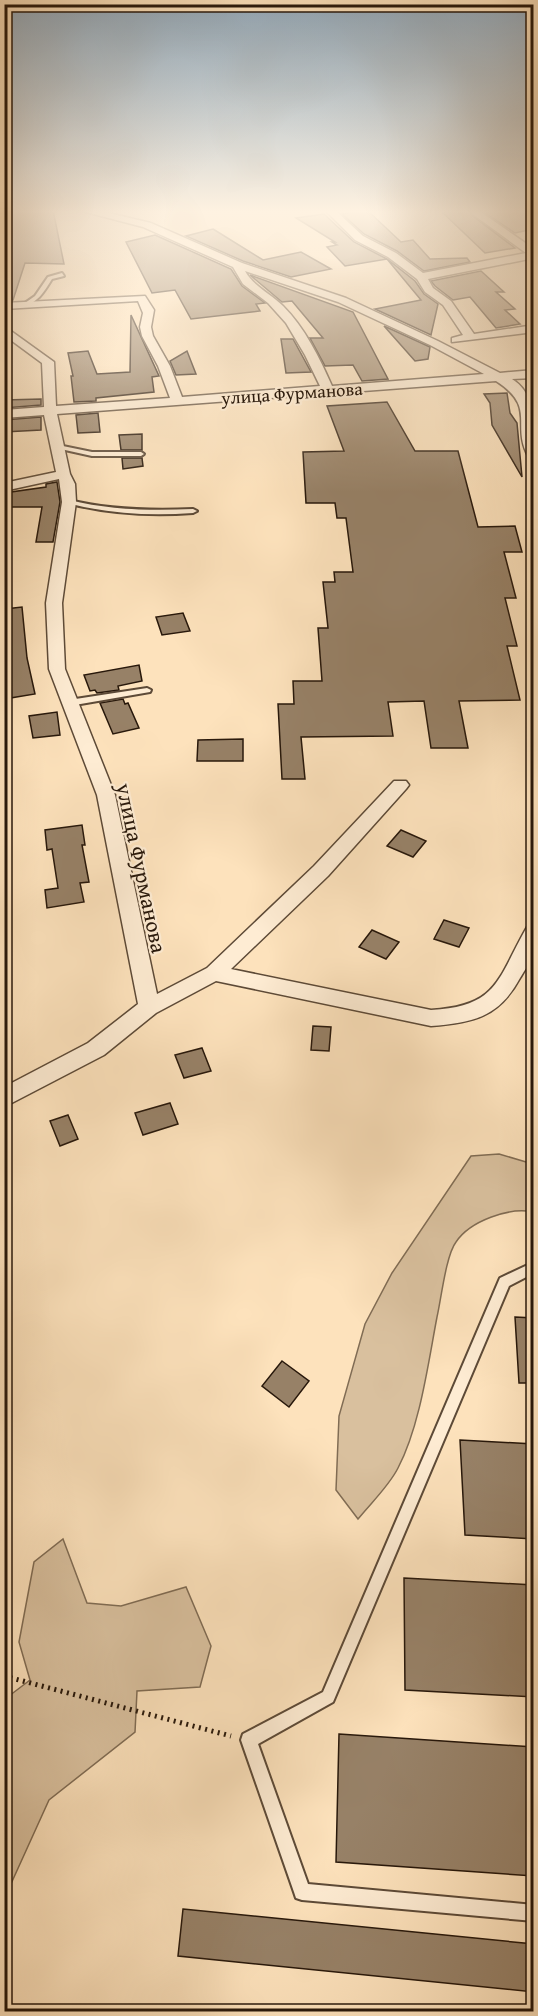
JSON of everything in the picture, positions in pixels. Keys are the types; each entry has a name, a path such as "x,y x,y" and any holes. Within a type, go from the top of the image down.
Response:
{"street":[{"path":"4,306 26,304"},
{"path":"146,304 150,313 145,326 146,335 178,401"},
{"path":"275,304 308,346 328,391"},
{"path":"350,304 434,343 515,386 528,403 532,417 529,443 534,455"},
{"path":"448,304 470,337"},
{"path":"434,343 534,328"},
{"path":"4,329 48,362 50,411"},
{"name":"улица Фурманова","path":"4,414 534,374"},
{"name":"улица Фурманова","path":"50,411 63,474 68,484 69,502 54,603 57,669 106,795 148,1007"},
{"path":"4,487 63,474"},
{"path":"4,1098 96,1049 148,1007 214,974 321,871 399,784"},
{"path":"214,974 431,1018 455,1018 480,1011 502,992 534,932"}],"lane":[{"path":"58,447 92,454 141,453"},
{"path":"69,502 125,513 193,511"},
{"path":"69,703 147,690"},
{"path":"534,1267 504,1281 328,1697 249,1740 302,1892 534,1913"}],"path":[{"path":"4,1676 249,1740"}],"shaded area":[{"path":"499,1154 533,1164 533,1212 513,1212 491,1217 462,1234 452,1248 418,1414 406,1451 385,1488 358,1519 336,1490 339,1416 365,1324 392,1273 471,1156"},
{"path":"63,1539 87,1603 121,1606 186,1587 211,1646 200,1687 137,1691 135,1732 49,1800 5,1897 5,1699 30,1680 19,1642 34,1562"}],"building":[{"path":"183,304 256,304 260,311 191,319"},
{"path":"295,304 331,304 353,312 388,379 362,381 353,365 325,366 310,338 323,338"},
{"path":"400,304 438,304 431,335 375,309"},
{"path":"476,304 510,304 515,309 505,310 520,324 496,328"},
{"path":"131,315 159,376 152,377 154,392 74,402 71,376 73,376 68,353 88,351 97,374 130,372"},
{"path":"384,326 430,347 428,359 415,361"},
{"path":"281,339 293,339 311,372 286,373"},
{"path":"187,351 196,374 176,375 170,361"},
{"path":"507,393 510,413 517,423 522,477 492,425 490,403 484,394"},
{"path":"41,399 41,405 4,408 4,400"},
{"path":"387,402 415,451 458,451 478,527 515,526 522,552 504,552 516,598 505,598 517,646 507,646 520,700 459,701 468,748 431,748 424,701 388,702 393,736 301,737 305,779 282,779 278,704 294,704 293,681 322,681 318,628 328,628 323,582 335,582 334,572 353,572 346,518 337,518 335,503 306,503 303,452 344,451 327,406"},
{"path":"98,413 100,432 78,433 76,415"},
{"path":"41,417 41,430 4,432 4,420"},
{"path":"142,434 142,450 121,450 119,435"},
{"path":"122,458 142,458 143,466 123,469"},
{"path":"57,482 60,502 53,542 36,542 42,507 4,507 4,493 46,487 46,484"},
{"path":"22,607 27,658 35,694 4,699 5,609"},
{"path":"183,613 190,631 162,635 156,617"},
{"path":"139,665 142,681 118,686 119,690 97,693 95,690 90,691 84,675"},
{"path":"123,699 125,704 128,703 139,728 113,734 100,703"},
{"path":"57,712 60,735 33,738 29,716"},
{"path":"243,739 243,761 197,761 198,740"},
{"path":"82,825 85,845 82,845 89,882 80,883 84,902 47,908 45,890 58,888 52,849 47,850 45,830"},
{"path":"401,830 426,841 413,857 387,846"},
{"path":"444,920 469,928 459,947 434,939"},
{"path":"372,930 399,942 386,959 359,947"},
{"path":"313,1026 331,1027 329,1051 311,1050"},
{"path":"202,1048 211,1071 184,1078 175,1055"},
{"path":"170,1103 178,1124 143,1135 135,1113"},
{"path":"68,1115 78,1139 60,1146 50,1121"},
{"path":"515,1317 534,1318 534,1383 519,1383"},
{"path":"282,1361 309,1381 289,1407 262,1386"},
{"path":"460,1440 534,1444 534,1539 465,1535"},
{"path":"404,1578 534,1585 534,1697 405,1690"},
{"path":"339,1734 534,1747 534,1876 336,1862"},
{"path":"183,1909 534,1944 534,1992 178,1956"}]}
